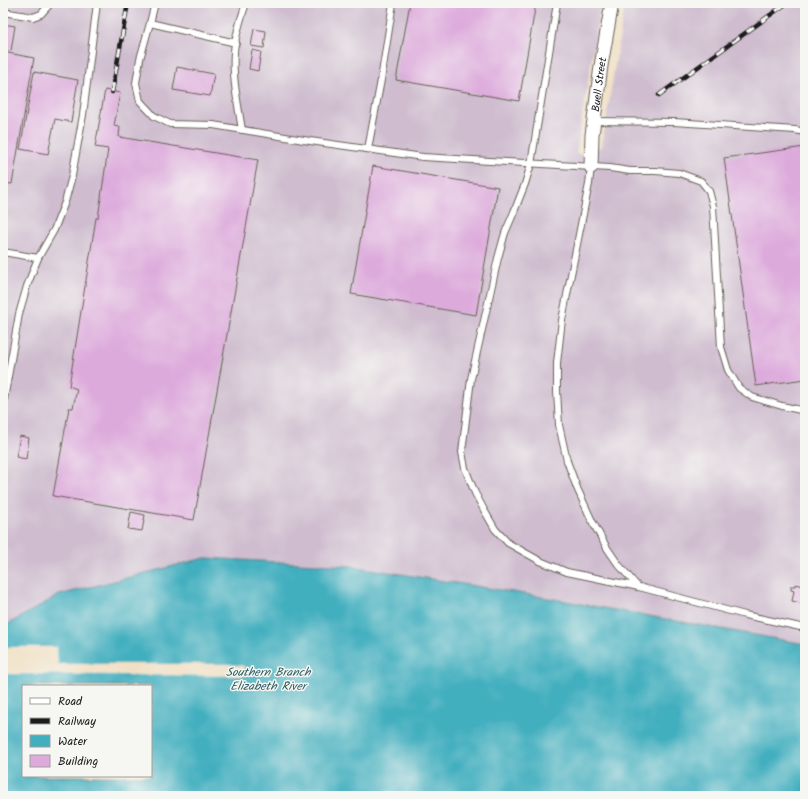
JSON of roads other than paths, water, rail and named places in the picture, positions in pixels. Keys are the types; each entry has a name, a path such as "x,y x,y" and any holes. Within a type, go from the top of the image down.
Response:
{"street":[{"name":"Buell Street","path":"591,167 592,135 601,66 612,3"}],"lane":[{"path":"3,12 32,17 41,14 51,3"},
{"path":"3,405 19,314 27,286 38,258 54,230 65,202 72,176 83,116 97,3"},
{"path":"155,3 140,59 136,83 140,101 154,116 170,124 213,125 310,141 423,157 679,173 701,181 709,191 713,206 721,347 728,370 739,388 752,397 805,411"},
{"path":"242,130 235,87 234,50 246,3"},
{"path":"368,149 393,3"},
{"path":"557,3 531,164 522,191 504,233 471,379 462,452 464,468 475,493 495,529 508,543 540,561 567,572 639,587 746,616 805,628"},
{"path":"150,23 236,43"},
{"path":"594,121 674,122 795,130 805,132"},
{"path":"591,167 561,327 557,363 558,425 567,461 592,521 618,564 639,587"},
{"path":"3,252 38,258"}],"water":[{"name":"Southern Branch Elizabeth River","path":"205,558 351,566 537,596 805,644 805,796 3,796 3,627 59,595"}],"railway":[{"path":"112,92 128,3"},
{"path":"659,95 787,3"}]}
